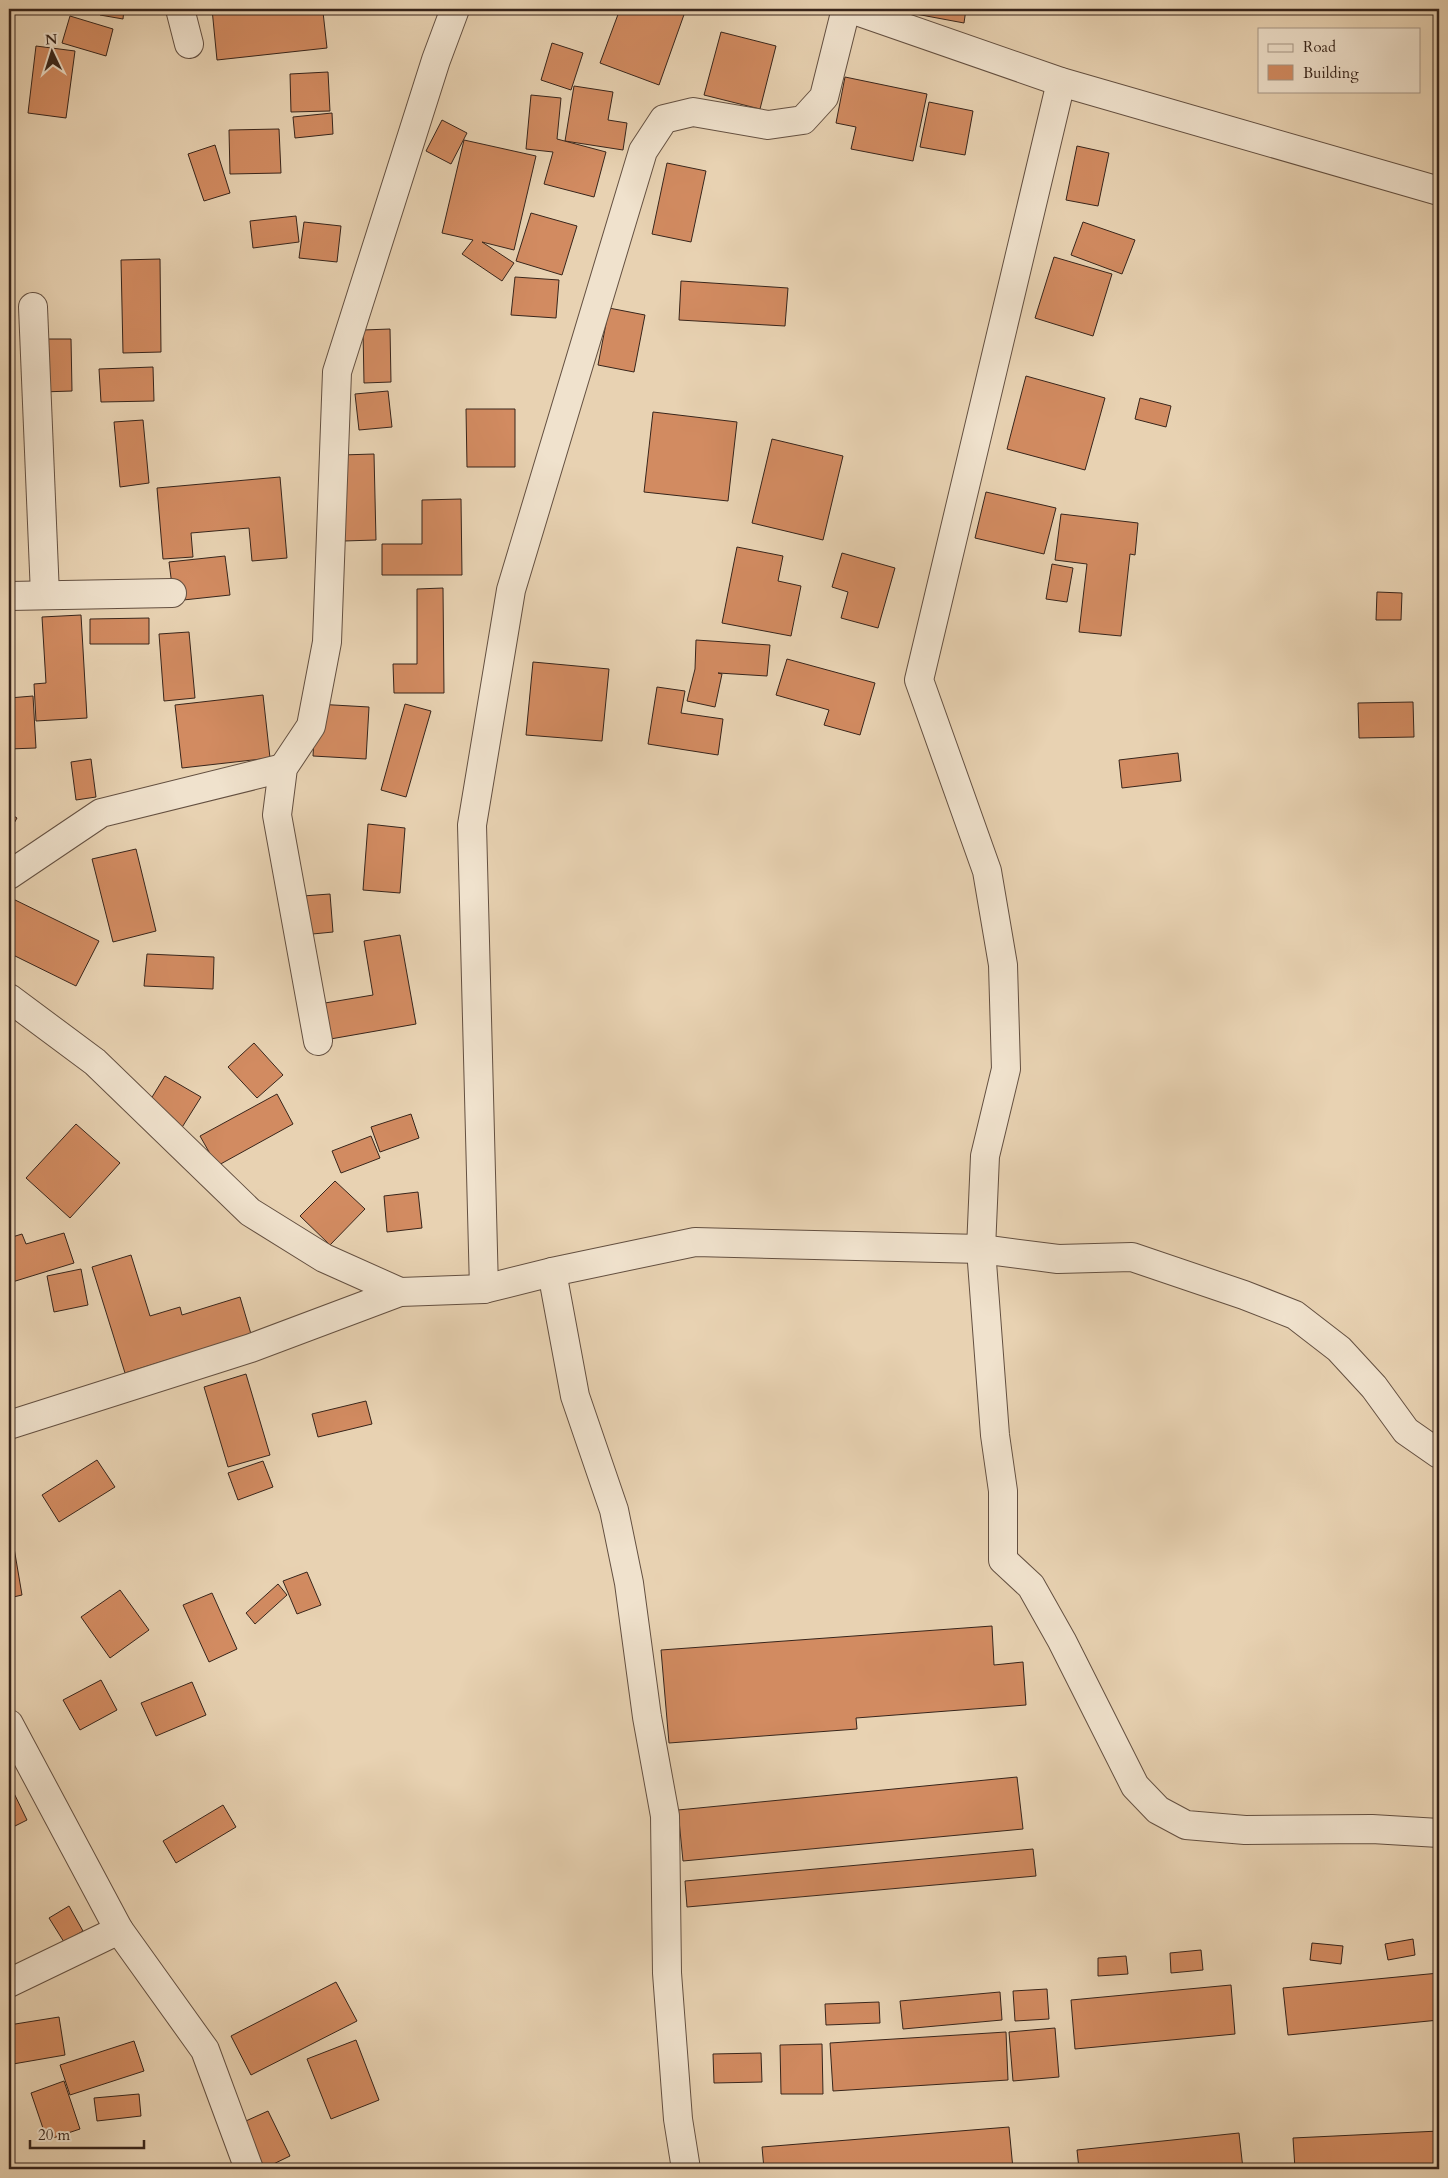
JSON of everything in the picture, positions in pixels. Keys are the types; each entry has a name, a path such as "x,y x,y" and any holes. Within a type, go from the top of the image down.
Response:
{"street":[{"path":"180,9 189,44"},
{"path":"318,1041 276,815 283,768 311,726 327,642 337,372 436,60 455,9"},
{"path":"484,1288 472,825 511,590 643,151 664,119 693,112 768,125 803,120 824,97 846,9"},
{"path":"851,9 1061,82 1439,191"},
{"path":"1061,82 919,680 988,871 1003,964 1006,1070 985,1156 982,1249 995,1435 1003,1491 1003,1560 1031,1586 1062,1641 1135,1786 1158,1810 1186,1825 1245,1830 1372,1829 1439,1833"},
{"path":"33,307 45,595"},
{"path":"9,596 172,593"},
{"path":"9,875 100,813 283,768"},
{"path":"9,998 95,1062 250,1212 324,1258 400,1292"},
{"path":"9,1425 251,1348 400,1292 484,1288 695,1242 982,1249 1058,1259 1132,1257 1244,1294 1295,1315 1340,1349 1374,1387 1406,1431 1439,1454"},
{"path":"552,1272 575,1396 614,1510 630,1583 647,1716 665,1816 667,1973 678,2119 686,2169"},
{"path":"9,1724 119,1930 205,2050 249,2169"},
{"path":"9,1982 119,1930"}],"building":[{"path":"101,9 124,9 123,19 100,15"},
{"path":"212,9 299,9 300,14 323,12 327,48 217,60"},
{"path":"620,9 686,9 659,85 600,63"},
{"path":"889,9 966,9 964,23"},
{"path":"70,16 113,29 106,56 62,43"},
{"path":"721,32 776,46 760,109 704,95"},
{"path":"552,43 583,53 571,90 541,80"},
{"path":"36,46 75,51 66,118 28,113"},
{"path":"328,72 330,111 291,112 290,74"},
{"path":"845,77 927,94 913,161 851,149 856,127 836,123"},
{"path":"574,86 613,92 608,120 627,123 623,150 565,141"},
{"path":"531,95 561,98 557,139 606,152 594,197 544,184 553,152 526,149"},
{"path":"929,102 973,111 965,155 920,147"},
{"path":"332,113 333,134 295,138 293,117"},
{"path":"442,120 467,133 451,164 426,151"},
{"path":"279,129 281,173 230,174 229,130"},
{"path":"464,140 536,156 514,250 482,242 514,263 502,281 462,254 473,240 442,233"},
{"path":"215,145 230,193 204,201 188,154"},
{"path":"1077,146 1109,153 1098,206 1066,200"},
{"path":"667,163 706,171 691,242 652,234"},
{"path":"531,213 577,226 562,275 516,261"},
{"path":"296,216 299,242 253,248 250,221"},
{"path":"304,222 341,226 337,262 299,258"},
{"path":"1083,222 1135,240 1122,274 1071,255"},
{"path":"1054,257 1112,274 1093,336 1035,318"},
{"path":"160,259 161,352 123,353 121,260"},
{"path":"515,277 559,280 556,318 511,315"},
{"path":"681,281 788,288 785,326 679,320"},
{"path":"609,308 645,315 634,372 598,365"},
{"path":"390,329 391,382 364,383 363,330"},
{"path":"39,339 71,339 72,391 41,392"},
{"path":"153,367 154,401 101,402 99,369"},
{"path":"1026,376 1105,398 1085,470 1007,449"},
{"path":"388,391 392,427 359,430 355,394"},
{"path":"1140,398 1171,406 1166,427 1135,419"},
{"path":"466,409 515,409 515,467 467,467"},
{"path":"653,412 737,422 728,501 644,492"},
{"path":"143,420 149,483 120,487 114,422"},
{"path":"772,439 843,456 823,540 752,523"},
{"path":"374,454 376,540 344,541 341,455"},
{"path":"280,477 287,558 252,561 249,528 191,533 193,557 163,559 157,488"},
{"path":"986,492 1056,508 1044,554 975,538"},
{"path":"461,499 462,575 382,575 382,544 422,544 422,500"},
{"path":"1061,514 1138,523 1135,555 1130,554 1121,636 1079,632 1087,564 1055,560"},
{"path":"737,547 783,556 778,581 801,586 791,636 722,623"},
{"path":"842,553 895,568 878,628 841,618 848,592 832,587"},
{"path":"225,556 230,595 174,601 169,562"},
{"path":"1052,564 1073,568 1067,602 1046,599"},
{"path":"443,588 444,693 394,693 393,664 417,664 417,589"},
{"path":"1377,592 1402,593 1401,620 1376,620"},
{"path":"81,615 87,718 36,721 34,684 46,683 42,617"},
{"path":"149,618 149,644 90,644 90,619"},
{"path":"189,632 195,698 164,701 159,634"},
{"path":"696,640 770,645 767,676 718,673 722,674 715,707 687,701 695,669"},
{"path":"787,659 875,683 860,735 824,725 829,710 776,695"},
{"path":"533,662 609,669 602,741 526,735"},
{"path":"657,687 685,691 681,713 723,719 718,755 648,744"},
{"path":"263,695 270,758 182,768 175,705"},
{"path":"33,696 36,748 9,749 9,698"},
{"path":"1413,702 1414,737 1359,738 1358,703"},
{"path":"316,704 369,707 366,759 313,756"},
{"path":"405,704 431,711 406,797 381,790"},
{"path":"1178,753 1181,781 1122,788 1119,760"},
{"path":"91,759 96,797 76,800 71,762"},
{"path":"9,813 17,818 9,832"},
{"path":"368,824 405,828 400,893 363,890"},
{"path":"136,849 156,931 113,942 92,859"},
{"path":"330,894 333,932 292,936 289,897"},
{"path":"9,897 99,941 76,986 9,953"},
{"path":"400,935 416,1024 319,1041 313,1005 373,995 364,941"},
{"path":"147,954 214,957 213,989 144,986"},
{"path":"254,1043 283,1075 257,1098 228,1067"},
{"path":"165,1076 201,1097 176,1137 141,1115"},
{"path":"277,1094 293,1124 217,1166 200,1136"},
{"path":"411,1114 419,1138 380,1152 371,1127"},
{"path":"76,1124 120,1163 70,1218 26,1178"},
{"path":"371,1136 380,1158 341,1173 332,1151"},
{"path":"335,1181 365,1209 330,1245 300,1216"},
{"path":"418,1192 422,1228 387,1232 384,1196"},
{"path":"64,1233 74,1263 9,1283 9,1238 22,1234 26,1244"},
{"path":"131,1255 150,1316 180,1307 182,1315 240,1297 251,1334 125,1373 92,1267"},
{"path":"81,1269 88,1305 54,1312 47,1276"},
{"path":"246,1374 270,1455 228,1467 204,1387"},
{"path":"366,1401 372,1424 318,1437 312,1414"},
{"path":"97,1460 115,1487 59,1522 42,1495"},
{"path":"263,1461 273,1487 238,1500 228,1473"},
{"path":"9,1536 12,1536 22,1595 9,1598"},
{"path":"307,1572 321,1605 297,1614 283,1581"},
{"path":"278,1584 287,1595 255,1624 246,1613"},
{"path":"120,1590 149,1630 110,1658 81,1617"},
{"path":"212,1593 237,1649 209,1662 183,1605"},
{"path":"992,1626 994,1665 1023,1662 1026,1705 856,1718 857,1729 669,1743 661,1650"},
{"path":"101,1680 117,1710 80,1730 63,1700"},
{"path":"192,1682 206,1715 156,1736 141,1703"},
{"path":"1017,1777 1023,1829 683,1861 678,1810"},
{"path":"9,1783 27,1820 9,1829"},
{"path":"223,1805 236,1827 176,1863 163,1841"},
{"path":"1033,1849 1036,1876 687,1907 685,1881"},
{"path":"69,1906 83,1931 64,1942 49,1918"},
{"path":"1413,1939 1415,1955 1388,1960 1385,1944"},
{"path":"1312,1943 1343,1946 1341,1964 1310,1960"},
{"path":"1201,1950 1203,1970 1171,1973 1170,1953"},
{"path":"1126,1956 1128,1974 1098,1976 1098,1958"},
{"path":"1439,1973 1439,2020 1288,2035 1283,1988"},
{"path":"336,1982 357,2021 251,2075 231,2036"},
{"path":"1231,1985 1235,2034 1075,2049 1071,2000"},
{"path":"1047,1989 1049,2019 1015,2021 1013,1991"},
{"path":"1000,1992 1002,2020 903,2029 900,2001"},
{"path":"879,2002 880,2023 826,2025 825,2004"},
{"path":"59,2017 65,2055 13,2064 9,2025"},
{"path":"1055,2028 1059,2077 1013,2081 1009,2032"},
{"path":"1006,2032 1008,2080 833,2091 830,2043"},
{"path":"356,2040 379,2100 331,2119 307,2059"},
{"path":"134,2041 144,2071 70,2095 60,2065"},
{"path":"822,2044 823,2094 781,2094 780,2045"},
{"path":"761,2053 762,2082 714,2083 713,2054"},
{"path":"64,2081 80,2129 47,2140 31,2093"},
{"path":"139,2094 141,2116 97,2121 94,2098"},
{"path":"268,2111 290,2156 263,2169 258,2169 237,2125"},
{"path":"1009,2127 1013,2169 764,2169 762,2147"},
{"path":"1439,2131 1439,2169 1295,2169 1293,2138"},
{"path":"1239,2133 1243,2169 1079,2169 1077,2150"}]}
